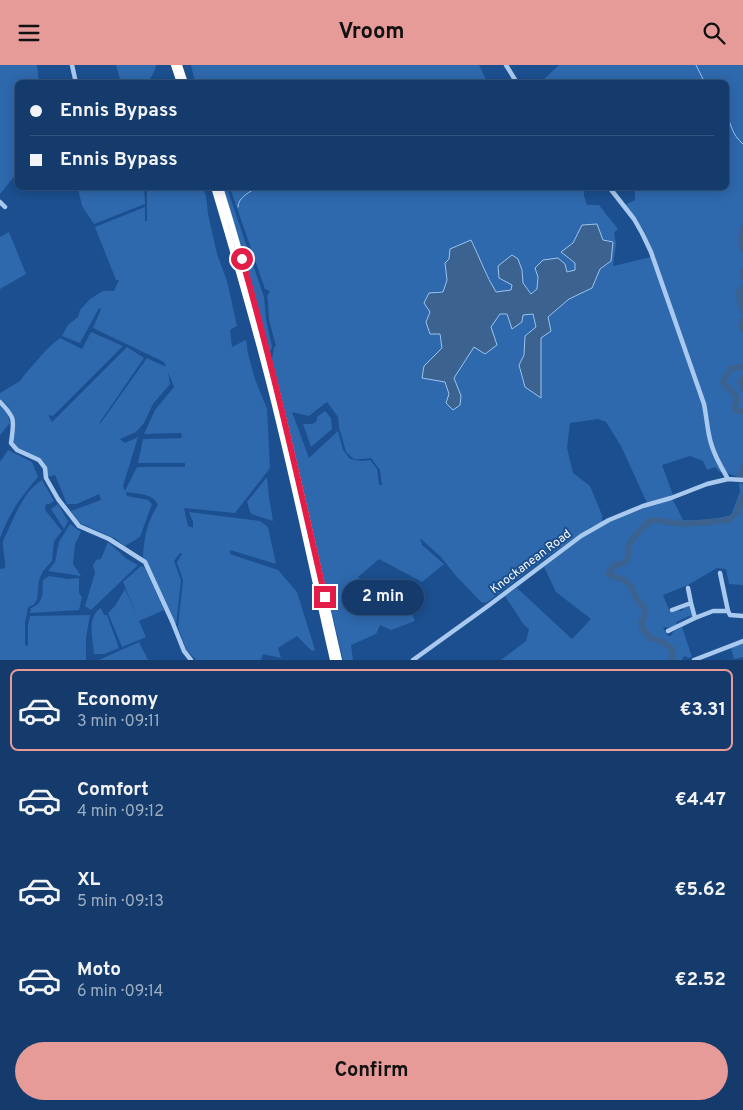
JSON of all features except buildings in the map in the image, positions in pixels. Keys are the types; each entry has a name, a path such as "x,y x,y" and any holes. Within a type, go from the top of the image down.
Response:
{"highway":[{"path":"174,65 179,80"},
{"path":"179,65 184,80"},
{"path":"215,190 240,272 278,415 333,660"},
{"path":"221,190 268,353 339,660"}],"street":[{"path":"72,65 75,80"},
{"path":"506,65 515,80"},
{"path":"611,190 634,219 651,253 704,404 712,447 728,479"},
{"path":"0,202 5,207"},
{"path":"0,403 11,412 14,425 11,443 17,450 39,460 45,468 46,477 58,499 79,526 109,539 146,562 184,651 191,660"},
{"name":"Knockanean Road","path":"413,660 581,536 609,520 642,506 671,498 707,484 728,479 743,480"},
{"path":"720,573 730,615 743,616"},
{"path":"688,589 695,618"},
{"path":"672,610 691,603"},
{"path":"668,631 713,611 728,611"},
{"path":"694,660 743,641"}],"shaded area":[{"path":"0,65 37,65 39,80 15,80 15,175 0,194"},
{"path":"116,65 156,65 150,80 120,80"},
{"path":"191,65 479,65 486,80 195,80"},
{"path":"559,65 743,65 743,478 720,472 715,467 707,470 703,461 690,456 662,465 673,495 647,503 621,446 606,422 598,419 570,423 567,448 573,473 590,486 602,515 602,522 591,527 547,557 486,603 481,602 441,557 420,538 422,545 444,564 422,582 379,559 358,577 379,602 403,592 415,621 391,630 380,625 376,634 351,645 353,660 343,660 272,359 274,347 276,346 269,320 267,296 270,291 265,289 231,190 584,190 587,205 599,205 618,229 614,233 616,244 613,266 651,257 645,232 625,205 635,200 635,190 729,190 729,80 543,80","holes":["582,225 603,240 611,261 600,269 592,288 569,299 548,317 525,387 519,365 524,355 525,336 536,327 533,314 500,314 474,347 454,378 461,396 460,405 453,410 445,382 424,366 442,348 440,334 430,334 426,322 437,291 443,292 447,280 445,263 449,259 450,249 472,241 496,292 511,290 512,285 498,267 504,262 522,270 523,283 530,294 537,290 538,277 535,268 567,272 575,270 575,263 561,252 573,243","327,402 338,417 346,452 354,459 371,458 380,470 382,485 379,485 377,469 370,460 350,459 343,450 338,431 309,458 292,412 309,416"]},
{"path":"78,190 144,190 145,204 94,224 82,206"},
{"path":"147,190 204,190 217,254 227,281 237,326 230,330 232,347 246,340 255,379 267,409 270,468 235,513 184,508 188,526 193,528 189,512 260,521 268,527 276,564 230,550 230,554 278,570 297,592 315,650 312,651 297,636 278,648 281,658 263,654 261,660 196,660 186,649 178,627 183,580 177,562 182,554 180,553 174,561 181,580 176,626 143,557 147,530 151,517 158,505 156,501 149,496 126,492 127,496 148,500 152,504 140,537 125,546 116,539 80,523 71,511 101,500 99,494 77,504 67,504 55,475 48,477 44,466 15,446 13,440 13,417 8,406 0,399 0,393 20,381 48,348 60,338 82,349 91,332 123,346 53,416 48,415 52,422 127,347 144,358 100,424 147,358 166,367 164,362 93,328 101,309 99,308 80,343 62,336 68,325 78,317 80,310 90,299 103,291 114,291 119,280 116,280 95,227 145,207 145,221 147,221","holes":["168,372 174,387 155,410 144,434 181,433 182,438 143,439 138,463 185,463 185,467 137,467 125,491 123,486 138,437 125,443 120,439 136,432 144,423 153,404 170,384"]},
{"path":"220,190 228,190 264,297 266,319 272,347 270,352"},
{"path":"597,224 603,240 613,242 611,261 600,269 592,288 569,299 548,317 551,331 541,338 541,398 525,387 519,365 524,355 525,336 536,327 533,314 523,315 522,322 512,329 507,314 500,314 491,327 497,345 485,354 474,347 454,378 461,396 460,405 453,410 446,403 449,394 445,382 422,378 424,366 442,348 440,334 430,334 426,322 430,312 424,303 429,293 443,292 447,280 445,263 449,259 450,249 471,240 496,292 511,290 512,285 499,278 498,266 512,255 518,259 522,270 523,283 531,294 537,289 538,277 535,268 543,260 558,258 565,264 567,272 575,270 575,263 561,252 573,243 582,225"},
{"path":"9,232 26,274 0,289 0,237"},
{"path":"0,406 7,413 10,423 0,435"},
{"path":"325,411 331,418 332,429 311,447 303,424 312,424"},
{"path":"8,450 32,462 38,477 16,506 0,538 0,462"},
{"path":"267,477 273,521 251,514 247,502"},
{"path":"42,480 54,501 46,504 45,510 62,531 54,541 52,561 43,571 39,580 37,600 28,607 25,623 25,645 28,646 30,616 90,615 86,638 86,660 0,660 0,569 5,568 3,541 24,499 35,485"},
{"path":"739,483 743,484 743,585 729,584 726,569 717,568 688,585 663,595 670,612 677,609 683,610 683,608 690,605 691,618 689,616 676,622 677,625 663,628 668,636 671,636 673,632 682,627 692,657 688,658 686,656 682,660 501,660 526,641 529,629 524,625 505,596 517,588 572,639 591,619 556,592 544,567 574,543 616,519 673,500 683,520 709,520 731,515 740,492"},
{"path":"58,504 68,521 64,529 51,509"},
{"path":"70,524 81,532 75,544 73,564 81,576 48,571 55,562 59,542"},
{"path":"108,542 127,559 138,565 91,610 85,606 95,573 93,565 96,560 101,559"},
{"path":"141,566 145,568 164,610 139,621 123,582"},
{"path":"49,576 68,579 79,578 79,593 82,597 79,610 30,613 31,608 41,600 43,580"},
{"path":"125,589 146,637 122,647 108,613 115,606"},
{"path":"101,608 104,615 107,615 119,648 104,654 94,654 92,623 96,612"},
{"path":"139,642 148,660 99,660"},
{"path":"743,643 743,657 734,659 731,648"}],"waterway":[{"path":"696,65 704,80"},
{"path":"729,120 734,133 743,144"},
{"path":"238,207 240,200 253,190"},
{"path":"743,228 741,239 743,249"},
{"path":"743,272 743,277"},
{"path":"743,289 739,292 743,310"},
{"path":"743,320 741,327 743,329"},
{"path":"743,367 731,368 723,382 736,396 734,408 736,411 743,411"},
{"path":"743,379 740,381 743,389"},
{"path":"743,467 740,477 743,477"},
{"path":"672,660 672,649 663,642 650,638 642,627 641,623 645,616 645,609 636,598 631,586 624,580 609,575 609,573 614,565 626,562 628,547 634,537 652,520 685,524 729,520 736,513 743,497"}],"route":[{"path":"242,259 268,353 325,597"}]}
